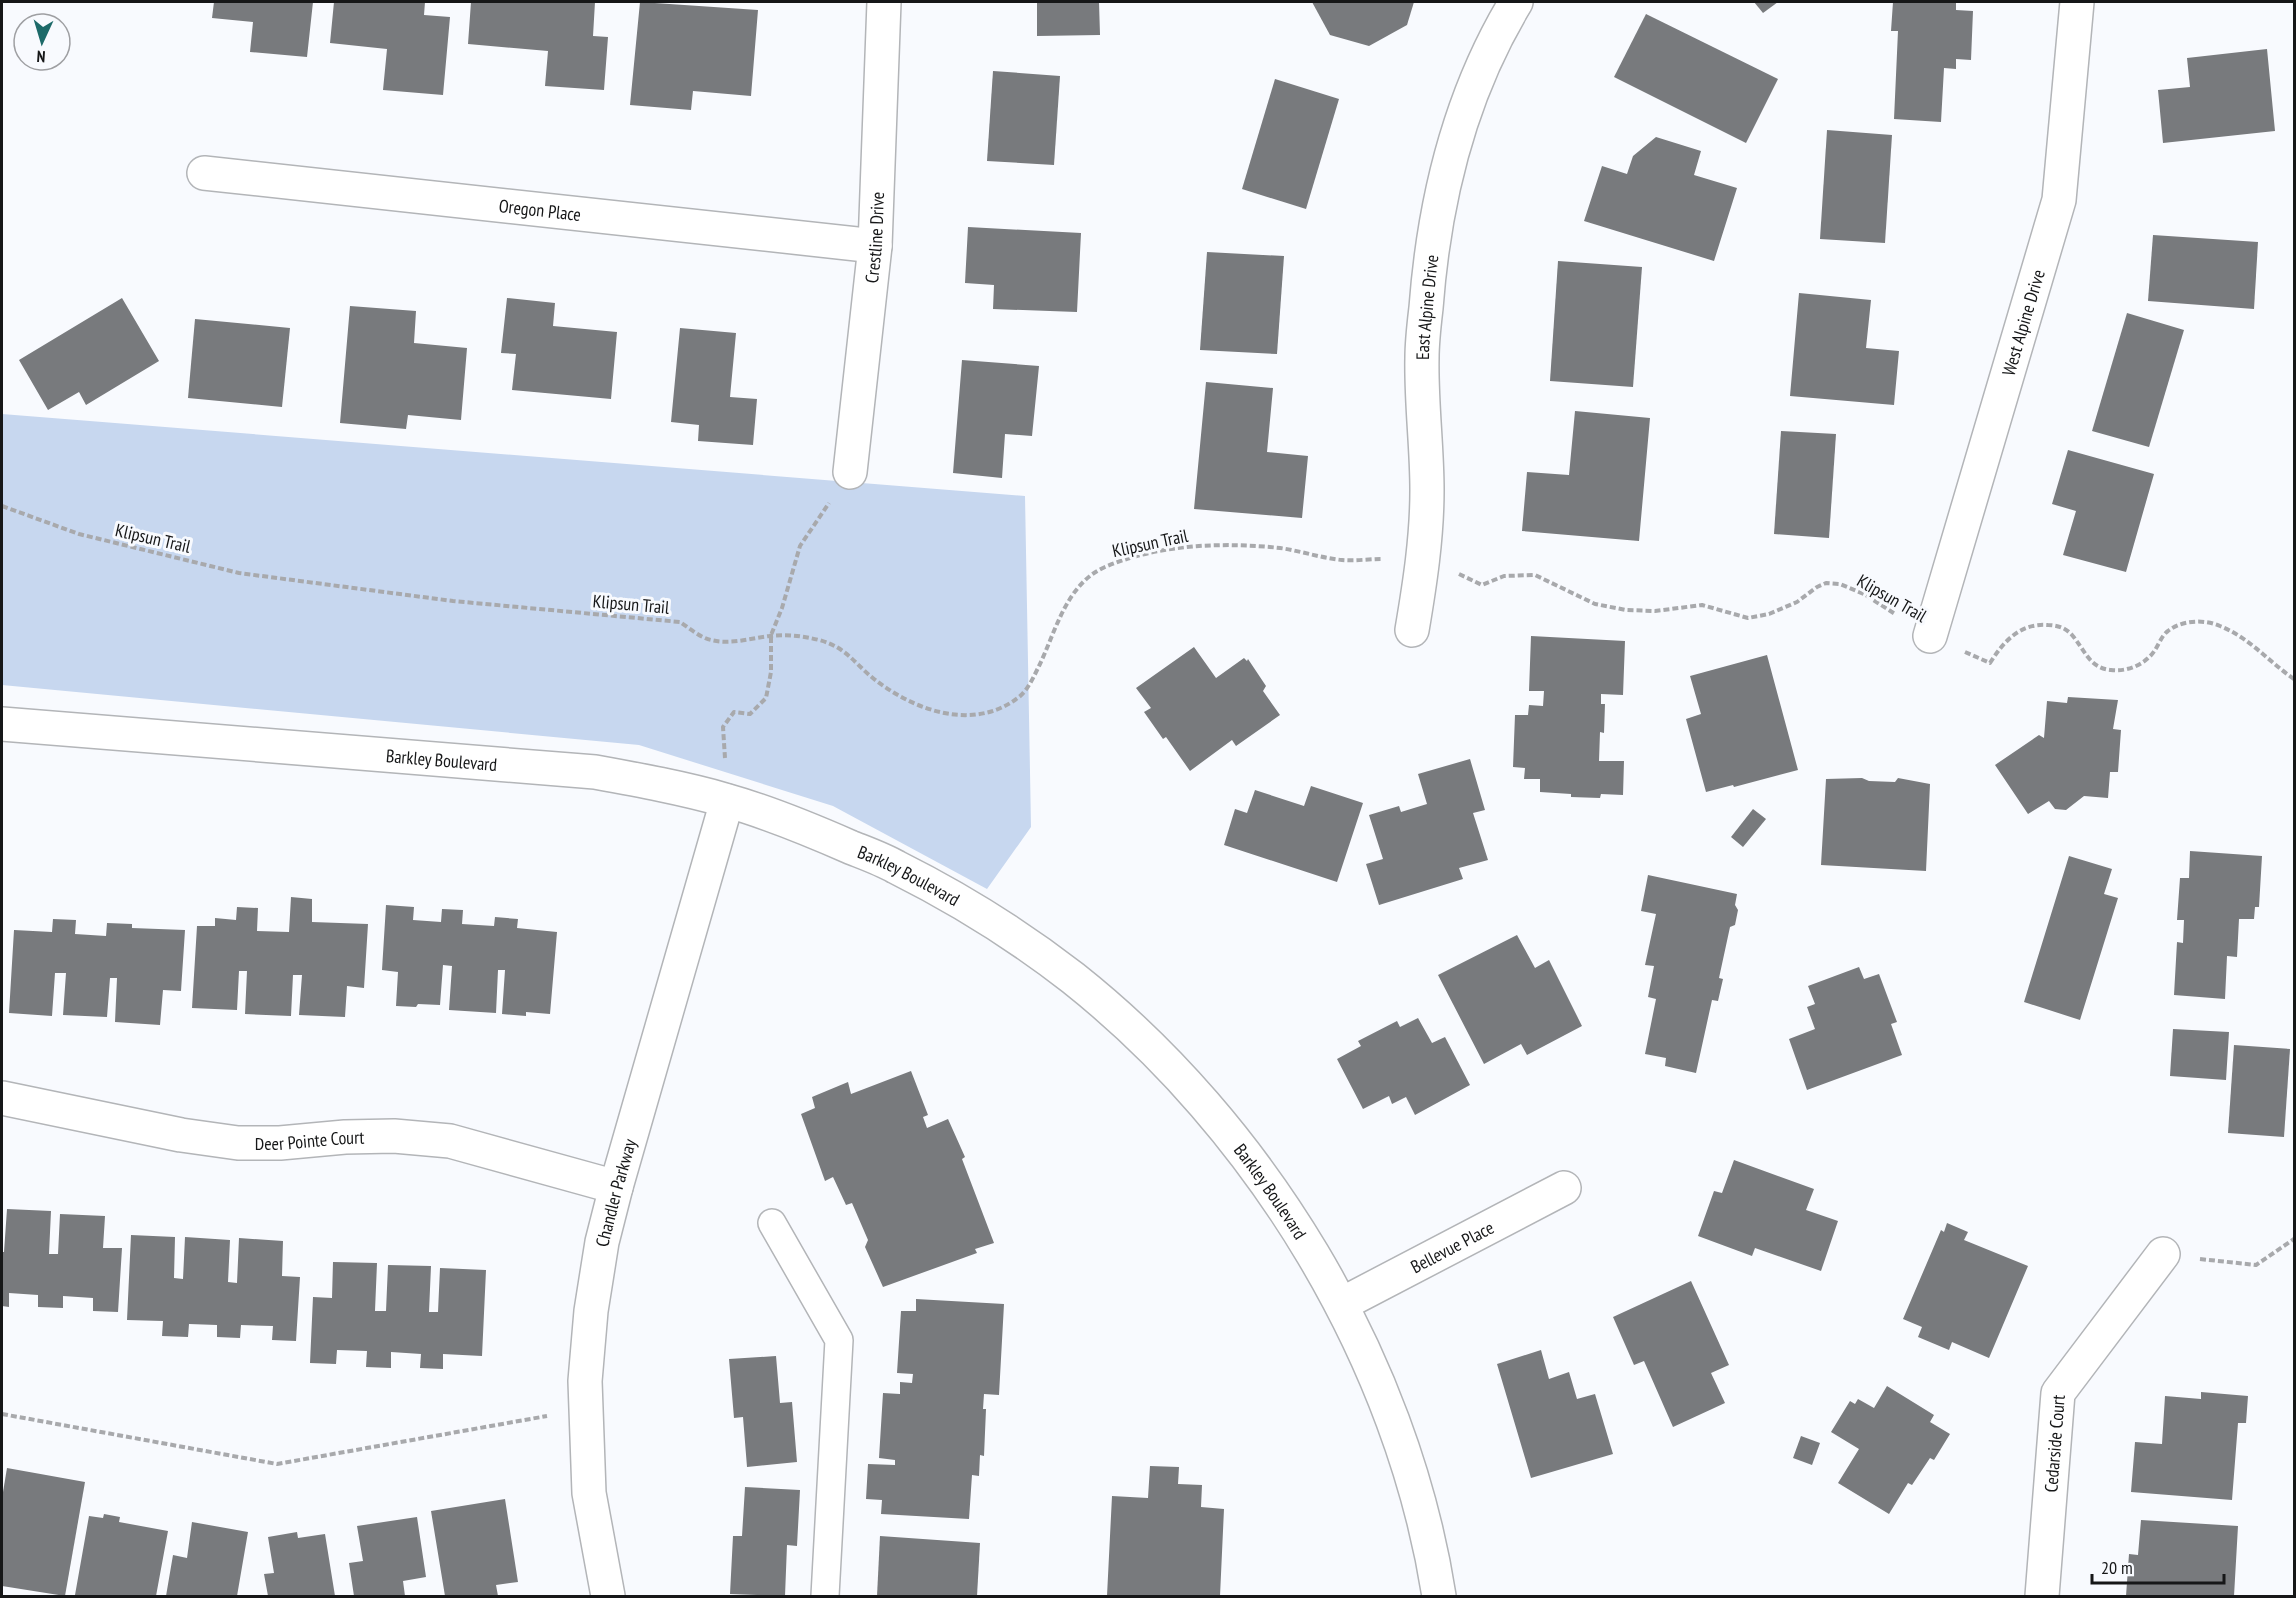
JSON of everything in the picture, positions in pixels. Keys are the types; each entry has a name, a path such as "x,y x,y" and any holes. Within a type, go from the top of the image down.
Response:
{"street":[{"name":"Crestline Drive","path":"850,472 875,246 884,2"},
{"name":"East Alpine Drive","path":"1413,630 1424,558 1427,490 1422,357 1430,258 1437,213 1461,122 1474,84 1516,2"},
{"name":"West Alpine Drive","path":"1930,636 2059,200 2077,2"},
{"name":"Oregon Place","path":"204,173 875,246"},
{"name":"Barkley Boulevard","path":"2,724 596,772 664,785 727,801 799,825 895,866 987,918 1073,978 1152,1048 1234,1139 1276,1195 1342,1304 1370,1364 1395,1428 1417,1495 1439,1596"},
{"name":"Chandler Parkway","path":"608,1596 589,1493 585,1381 591,1311 602,1242 616,1187 727,801"},
{"name":"Deer Pointe Court","path":"2,1098 181,1135 238,1143 280,1143 345,1137 394,1136 450,1141 616,1187"},
{"name":"Bellevue Place","path":"1342,1304 1564,1188"},
{"name":"Cedarside Court","path":"2042,1596 2058,1393 2163,1254"}],"lane":[{"path":"772,1223 839,1340 825,1596"}],"path":[{"path":"727,801 723,727 734,711 750,714 766,698 771,672 771,635 782,608 800,546 850,472"},
{"name":"Klipsun Trail","path":"2,506 79,534 239,573 453,602 680,622 711,640 738,641 771,635 795,635 821,640 841,648 875,680 915,703 939,712 966,717 996,711 1021,696 1034,676 1067,602 1083,584 1104,568 1178,549 1203,546 1252,546 1302,551 1341,560"},
{"name":"Klipsun Trail","path":"1424,558 1482,585 1504,576 1535,575 1595,604 1626,610 1655,611 1702,605 1748,618 1769,614 1797,602 1826,583 1840,584 1864,594 1930,636 1990,663 2001,646 2013,634 2027,626 2054,625 2066,629 2073,635 2085,656 2092,663 2102,668 2129,669 2148,658 2168,630 2197,621 2208,622 2227,629 2253,645 2295,679"},
{"path":"2163,1254 2256,1265 2295,1239"},
{"path":"2,1414 277,1464 586,1407"}],"shaded area":[{"path":"2,414 1025,496 1031,827 987,889 833,806 639,745 2,685"}],"building":[{"path":"214,2 313,2 307,57 250,52 253,22 212,18"},
{"path":"334,2 425,2 424,15 450,17 443,95 383,90 387,49 330,43"},
{"path":"471,2 595,2 593,36 608,37 604,90 545,86 548,51 468,44"},
{"path":"640,2 758,10 751,96 693,91 691,110 630,105"},
{"path":"1037,2 1099,2 1100,35 1037,36"},
{"path":"1312,2 1414,2 1407,25 1369,46 1330,35"},
{"path":"1754,2 1778,2 1763,13"},
{"path":"1893,2 1956,3 1956,10 1973,11 1971,60 1956,59 1956,69 1944,68 1941,122 1894,119 1898,31 1891,31"},
{"path":"1646,14 1778,79 1746,143 1614,77"},
{"path":"2267,49 2275,131 2163,143 2158,90 2190,87 2187,58"},
{"path":"993,71 1060,76 1054,165 987,161"},
{"path":"1275,79 1339,99 1306,209 1242,189"},
{"path":"1827,130 1892,135 1885,243 1820,239"},
{"path":"1656,137 1701,151 1694,175 1737,188 1714,261 1584,221 1602,166 1627,174 1633,156"},
{"path":"968,227 1081,233 1077,312 993,309 994,285 965,283"},
{"path":"2153,235 2258,242 2254,309 2148,301"},
{"path":"1207,252 1284,256 1277,354 1200,350"},
{"path":"1558,261 1642,267 1633,387 1550,381"},
{"path":"1799,293 1871,300 1866,348 1899,351 1894,405 1790,396"},
{"path":"122,298 159,361 86,405 79,392 48,410 19,360"},
{"path":"507,298 555,303 553,326 617,332 611,399 512,390 516,354 501,353"},
{"path":"350,306 416,311 414,343 467,348 461,420 408,415 406,429 340,423"},
{"path":"2127,313 2184,330 2149,447 2092,431"},
{"path":"195,319 290,328 282,407 188,398"},
{"path":"680,328 736,333 730,397 757,399 753,445 698,441 699,425 671,422"},
{"path":"962,360 1039,366 1032,436 1005,434 1002,478 953,473"},
{"path":"1206,382 1273,388 1267,452 1308,456 1302,518 1194,509"},
{"path":"1575,411 1650,418 1639,541 1522,531 1527,472 1569,475"},
{"path":"1781,431 1836,434 1829,538 1774,534"},
{"path":"2068,450 2154,474 2126,572 2063,555 2076,511 2052,504"},
{"path":"1531,636 1625,641 1623,695 1601,694 1601,704 1605,704 1604,733 1600,732 1599,761 1624,761 1623,795 1601,794 1600,798 1571,797 1571,794 1540,792 1540,779 1524,779 1525,768 1513,767 1515,715 1528,715 1529,705 1543,706 1544,691 1529,691"},
{"path":"1194,647 1216,678 1244,658 1247,661 1248,659 1266,686 1263,691 1280,715 1236,746 1232,740 1190,771 1166,737 1163,739 1144,712 1151,708 1136,688"},
{"path":"1767,655 1798,770 1706,792 1686,719 1701,714 1690,676"},
{"path":"2068,697 2118,700 2113,729 2121,730 2118,772 2110,772 2108,798 2084,796 2066,810 2055,809 2049,801 2028,814 1995,765 2039,735 2044,738 2047,701 2067,703"},
{"path":"1470,759 1485,810 1473,813 1488,860 1459,868 1463,879 1379,905 1366,864 1383,859 1369,815 1399,806 1401,812 1427,804 1418,774"},
{"path":"1862,778 1869,781 1895,782 1898,778 1930,784 1926,871 1821,865 1826,779"},
{"path":"1311,786 1363,803 1337,882 1224,845 1235,809 1247,813 1255,790 1304,806"},
{"path":"1753,809 1766,819 1743,847 1731,837"},
{"path":"2190,851 2262,856 2259,907 2255,907 2254,919 2239,919 2237,957 2227,956 2225,999 2174,995 2177,942 2183,943 2184,920 2177,920 2180,878 2189,878"},
{"path":"2069,856 2112,869 2104,894 2118,898 2080,1020 2024,1002"},
{"path":"1648,875 1737,894 1735,905 1738,910 1735,925 1730,927 1719,978 1723,979 1718,1001 1712,1000 1696,1073 1665,1066 1666,1058 1645,1054 1656,999 1648,997 1654,966 1645,965 1656,914 1641,911"},
{"path":"291,897 312,899 312,922 368,924 364,988 347,986 345,1017 299,1015 302,975 293,975 291,1016 245,1014 247,971 239,971 237,1010 192,1008 197,926 215,926 215,918 236,920 237,907 258,908 257,931 289,932"},
{"path":"386,905 414,907 413,920 441,922 442,909 463,910 462,924 494,926 495,917 518,919 517,928 557,932 550,1014 526,1012 526,1016 502,1014 505,970 498,970 496,1013 449,1010 452,966 443,965 440,1005 396,1006 398,972 382,970"},
{"path":"53,919 76,920 75,934 106,936 107,923 132,924 132,928 185,930 181,991 163,990 160,1025 115,1022 117,978 110,978 107,1017 63,1015 66,973 55,973 52,1016 9,1013 14,930 52,932"},
{"path":"1517,935 1535,968 1549,960 1582,1026 1527,1055 1521,1044 1484,1064 1438,975"},
{"path":"1859,967 1864,979 1879,974 1897,1022 1891,1024 1902,1055 1807,1090 1789,1039 1815,1029 1807,1007 1815,1004 1808,986"},
{"path":"1418,1018 1432,1043 1445,1037 1470,1085 1415,1115 1406,1097 1392,1104 1389,1096 1363,1109 1337,1059 1361,1046 1358,1041 1397,1021 1400,1027"},
{"path":"2173,1029 2229,1032 2226,1080 2170,1076"},
{"path":"2234,1045 2290,1049 2284,1137 2228,1133"},
{"path":"911,1071 928,1115 923,1117 927,1128 948,1119 965,1157 962,1159 994,1243 975,1249 977,1253 883,1287 865,1247 868,1240 852,1203 846,1205 833,1177 825,1181 801,1114 815,1108 812,1097 848,1082 851,1094"},
{"path":"1734,1160 1814,1189 1806,1210 1838,1221 1821,1271 1755,1248 1752,1256 1698,1236 1714,1191 1722,1193"},
{"path":"7,1209 51,1211 49,1254 58,1254 60,1214 105,1216 103,1248 122,1248 118,1312 93,1311 93,1298 63,1296 63,1308 38,1307 38,1295 9,1293 9,1307 2,1306 2,1252 4,1252"},
{"path":"1947,1223 1968,1232 1964,1240 2028,1266 1989,1358 1952,1342 1949,1350 1918,1337 1922,1327 1903,1319 1941,1230 1944,1232"},
{"path":"131,1235 175,1237 174,1278 183,1279 185,1237 230,1240 228,1282 237,1283 239,1238 283,1241 282,1276 300,1277 296,1341 272,1340 273,1326 241,1325 240,1338 217,1337 217,1325 189,1324 188,1337 162,1336 163,1321 127,1320"},
{"path":"333,1262 377,1263 375,1311 386,1311 388,1265 431,1266 429,1312 438,1312 440,1268 486,1270 482,1356 443,1354 443,1369 420,1368 421,1354 391,1352 391,1368 366,1367 367,1351 337,1350 336,1364 310,1363 313,1297 332,1298"},
{"path":"1691,1281 1729,1365 1711,1373 1725,1403 1673,1427 1644,1361 1634,1365 1613,1317"},
{"path":"916,1299 1004,1304 999,1395 984,1394 983,1409 986,1409 984,1456 980,1455 979,1476 972,1475 969,1519 881,1514 882,1500 866,1499 868,1464 895,1465 895,1460 879,1458 883,1393 900,1394 900,1382 912,1383 913,1374 897,1373 901,1311 916,1311"},
{"path":"1541,1350 1549,1379 1569,1372 1577,1399 1595,1394 1613,1454 1531,1478 1497,1364"},
{"path":"776,1356 780,1403 792,1402 797,1462 747,1467 743,1417 734,1418 729,1359"},
{"path":"1887,1386 1934,1415 1930,1422 1950,1434 1934,1460 1930,1458 1912,1485 1908,1483 1889,1514 1838,1483 1859,1449 1831,1432 1850,1401 1855,1404 1858,1399 1874,1408"},
{"path":"2201,1392 2248,1396 2246,1423 2238,1423 2232,1500 2131,1492 2135,1442 2162,1444 2165,1396 2201,1399"},
{"path":"1801,1436 1820,1443 1812,1465 1793,1458"},
{"path":"1150,1466 1179,1467 1178,1484 1202,1485 1201,1507 1224,1509 1220,1596 1107,1596 1112,1496 1148,1498"},
{"path":"7,1468 85,1482 65,1596 2,1586 2,1498"},
{"path":"745,1487 800,1490 797,1546 787,1545 785,1596 730,1594 733,1536 742,1536"},
{"path":"505,1499 518,1582 496,1585 498,1596 445,1596 431,1511"},
{"path":"104,1514 120,1517 119,1522 168,1531 156,1596 75,1595 89,1516 103,1518"},
{"path":"417,1517 426,1577 403,1581 405,1596 354,1596 349,1563 363,1561 357,1526"},
{"path":"2141,1520 2238,1526 2234,1596 2126,1596 2129,1554 2138,1555"},
{"path":"192,1522 248,1532 237,1596 166,1596 173,1555 187,1558"},
{"path":"297,1532 298,1538 325,1534 335,1596 268,1596 264,1574 274,1573 268,1537"},
{"path":"880,1536 980,1543 977,1596 877,1596"}]}
